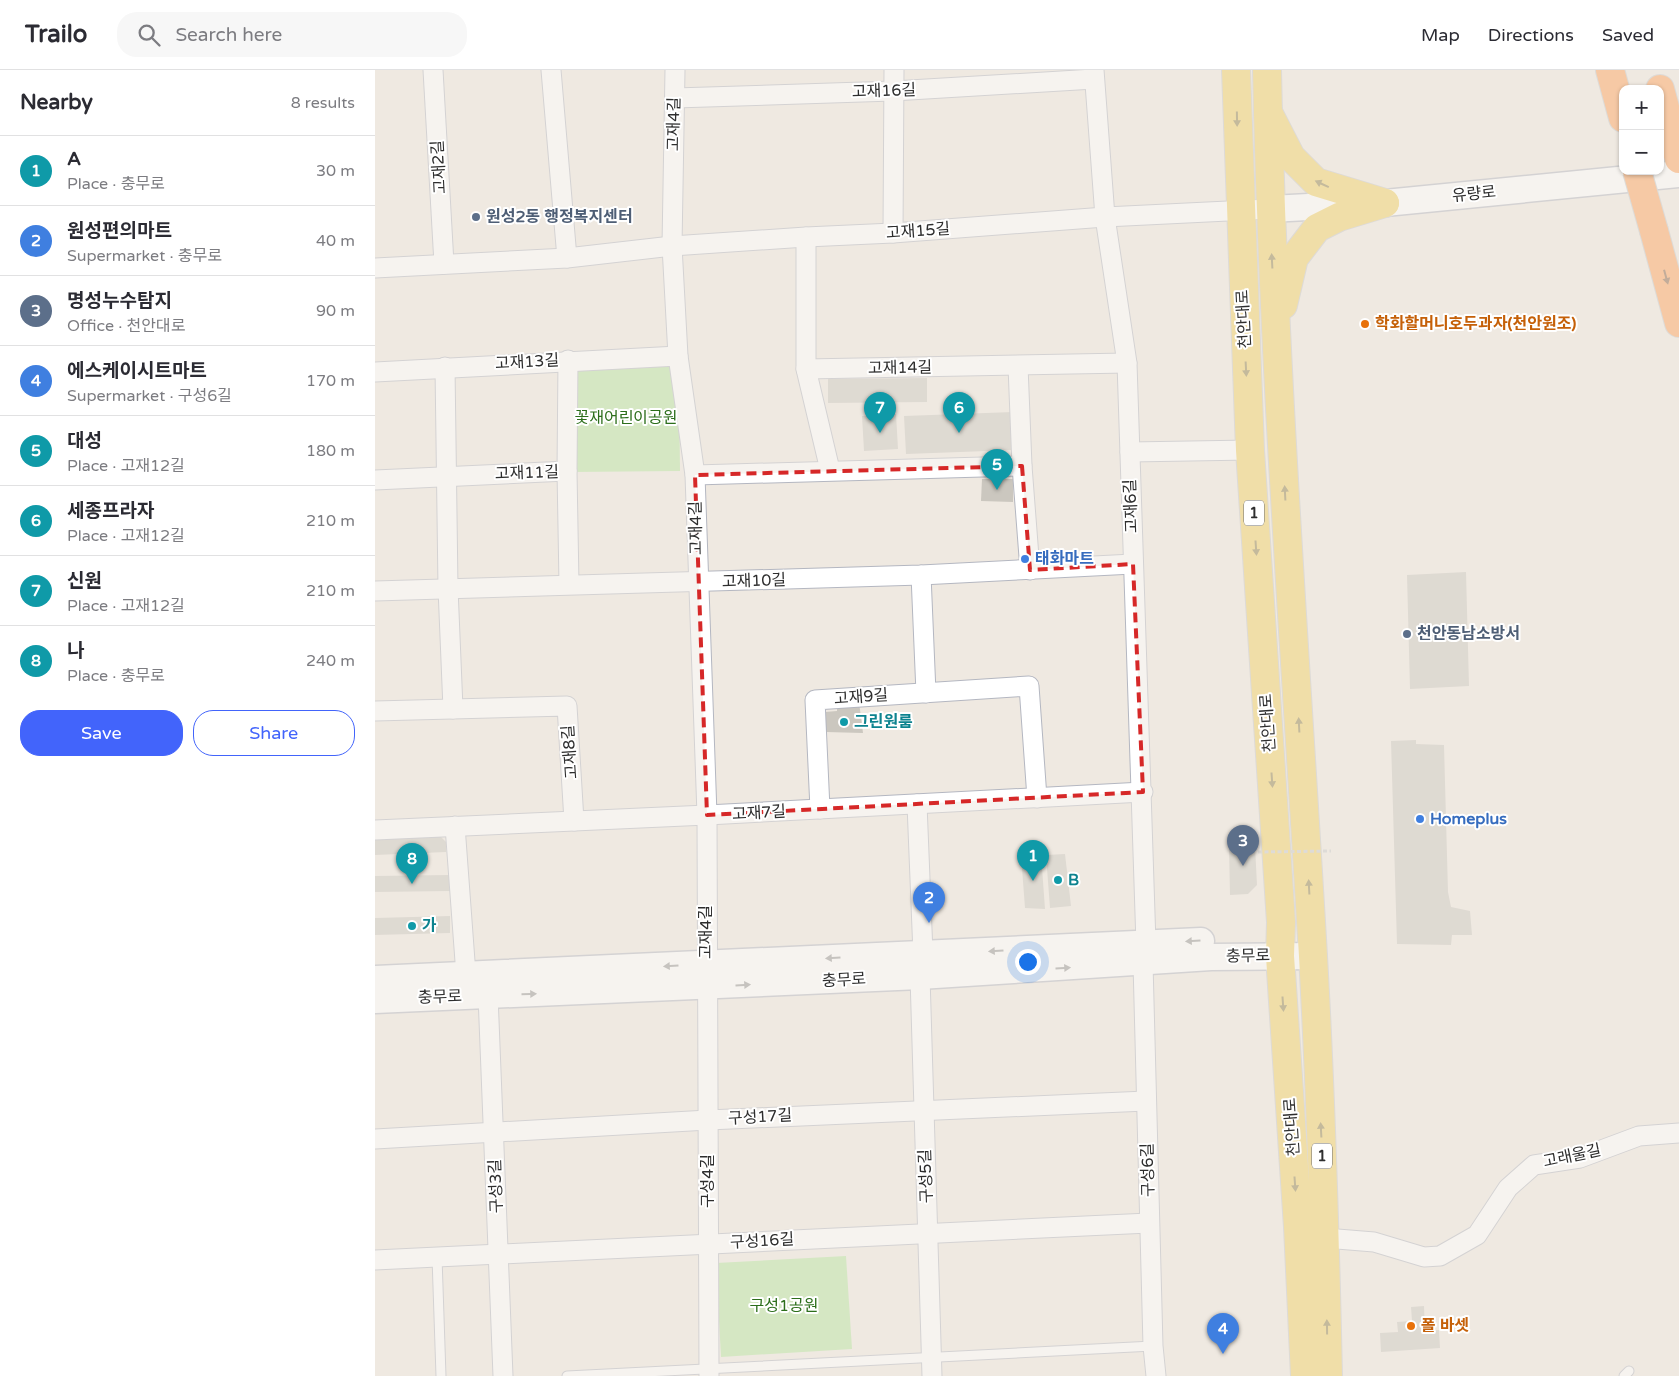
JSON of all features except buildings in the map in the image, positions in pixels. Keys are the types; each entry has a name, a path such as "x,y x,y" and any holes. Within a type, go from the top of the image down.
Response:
{"highway":[{"path":"1610,70 1619,103"},
{"path":"1655,70 1659,85"},
{"path":"1664,104 1679,159"},
{"path":"1638,175 1679,323"}],"main road":[{"name":"천안대로","path":"1236,70 1239,210 1250,450 1281,946 1305,1376"},
{"name":"천안대로","path":"1267,70 1269,209 1312,946 1325,1238 1328,1376"},
{"path":"1268,111 1291,157 1316,182 1385,202"},
{"name":"유량로","path":"1269,209 1385,202 1679,174"},
{"path":"1276,335 1294,258 1317,228 1339,217 1385,202"},
{"name":"충무로","path":"375,1000 488,995 706,975 1312,946"},
{"name":"충무로","path":"375,979 466,975 706,975"}],"street":[{"name":"고재2길","path":"433,70 444,264"},
{"path":"551,70 567,258"},
{"name":"고재4길","path":"675,70 672,246 678,356 695,474 697,582 707,816 706,975"},
{"path":"893,233 893,91 895,70"},
{"name":"고재16길","path":"675,98 893,91 1094,74"},
{"name":"고재6길","path":"1094,74 1105,217 1127,363 1143,792 1144,953"},
{"name":"고재15길","path":"375,268 567,258 672,246 806,236 893,233 1105,217 1269,209"},
{"path":"806,236 806,369 830,470"},
{"name":"고재13길","path":"375,372 569,360 678,356"},
{"path":"567,471 569,360"},
{"name":"고재14길","path":"806,369 1127,363"},
{"path":"1018,366 1021,466 1030,570"},
{"path":"445,367 448,588 453,709"},
{"path":"1129,452 1250,450"},
{"path":"695,474 1021,466"},
{"name":"고재11길","path":"375,480 567,471 569,584"},
{"name":"고재10길","path":"375,591 921,575 1133,564"},
{"path":"921,575 927,693"},
{"name":"고재9길","path":"820,809 815,700 1029,686 1037,798"},
{"name":"고재8길","path":"375,710 567,706 574,821"},
{"name":"고재7길","path":"375,830 707,816 1143,792"},
{"path":"917,804 921,965"},
{"name":"충무로","path":"455,826 466,975"},
{"name":"구성6길","path":"1144,953 1149,1223 1153,1346 1156,1376"},
{"name":"구성5길","path":"921,965 932,1367"},
{"name":"구성4길","path":"706,975 709,1372"},
{"name":"구성3길","path":"488,995 503,1376"},
{"name":"구성17길","path":"375,1139 708,1120 1146,1100"},
{"name":"고래울길","path":"1325,1238 1374,1242 1424,1257 1440,1256 1477,1234 1508,1188 1534,1165 1580,1158 1639,1136 1679,1133"},
{"name":"구성16길","path":"375,1260 1149,1223"}],"lane":[{"path":"437,1257 441,1376"},
{"path":"567,1376 932,1367 1153,1346"}],"path":[{"path":"1258,852 1331,851"}],"highlighted area":[{"path":"1022,466 1030,570 1133,564 1143,792 707,815 695,475"}],"green space":[{"name":"꽃재어린이공원","path":"669,365 679,375 680,471 572,472 573,375 579,367"},
{"name":"구성1공원","path":"846,1256 852,1349 721,1357 716,1263"}],"place":[{"name":"원성2동 행정복지센터","path":"476,217"},
{"name":"학화할머니호두과자(천안원조)","path":"1365,324"},
{"name":"신원","path":"880,433"},
{"name":"세종프라자","path":"959,433"},
{"name":"대성","path":"997,490"},
{"name":"태화마트","path":"1025,559"},
{"name":"천안동남소방서","path":"1407,634"},
{"name":"그린원룸","path":"844,722"},
{"name":"Homeplus","path":"1420,819"},
{"name":"명성누수탐지","path":"1243,866"},
{"name":"B","path":"1058,880"},
{"name":"A","path":"1033,881"},
{"name":"나","path":"412,884"},
{"name":"원성편의마트","path":"929,923"},
{"name":"가","path":"412,926"},
{"name":"폴 바셋","path":"1411,1326"},
{"name":"에스케이시트마트","path":"1223,1354"}]}
